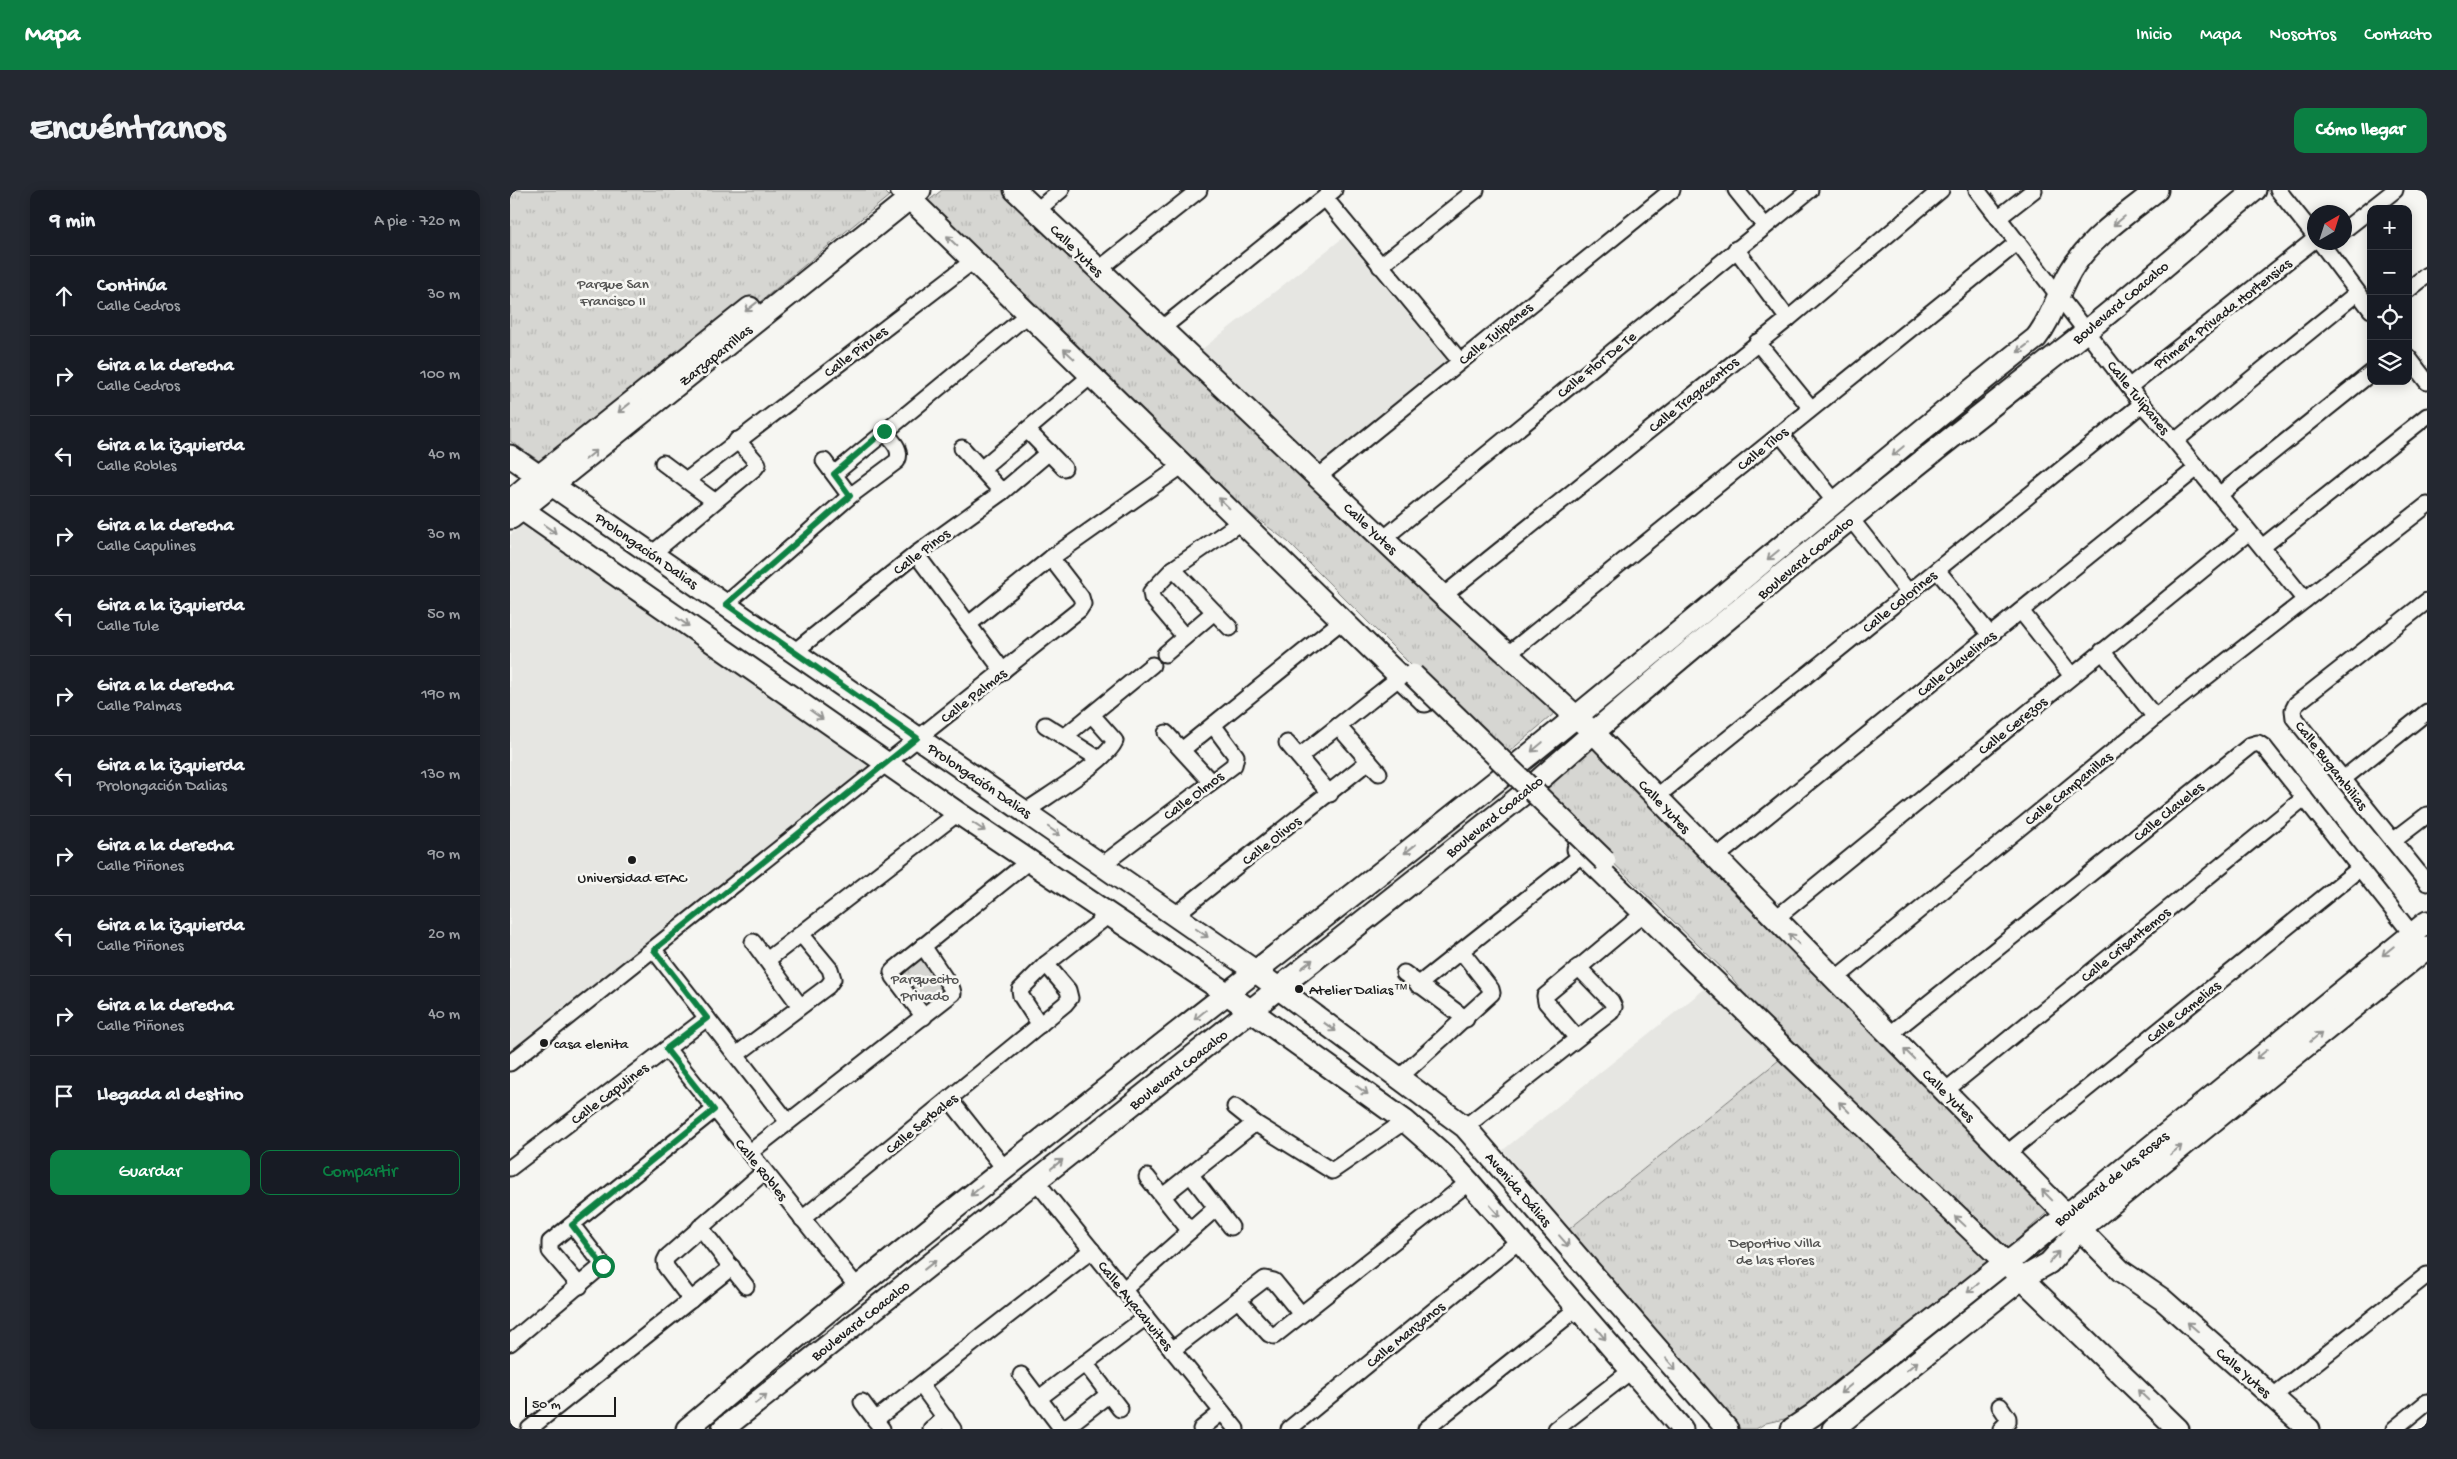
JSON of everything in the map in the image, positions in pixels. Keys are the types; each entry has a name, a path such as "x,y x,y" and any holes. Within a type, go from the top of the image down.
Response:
{"main road":[{"name":"Calle Yutes","path":"1015,190 1443,596 1593,732 1834,980 2122,1271 2162,1299 2309,1429"},
{"name":"Boulevard Coacalco","path":"687,1429 1004,1168 1100,1096 1226,993 1502,776 2036,338 2048,320 2057,295 2074,265 2091,243 2157,190"},
{"name":"Boulevard Coacalco","path":"723,1429 1522,794 1593,732 1851,519 1975,417 2086,331 2255,190"},
{"path":"908,192 1027,315 1092,375 1342,620 1406,676 1721,972 1761,1025"},
{"name":"Zarzaparrillas","path":"513,508 908,192"},
{"name":"Prolongación Dalias","path":"510,456 653,553 917,738 1026,811 1255,971 1276,988"},
{"path":"513,508 958,813 1226,993 1405,1121 1446,1157 1469,1182 1579,1307 1682,1429"},
{"path":"1246,525 1315,580 1502,776 2178,1429"},
{"name":"Boulevard de las Rosas","path":"1833,1429 2021,1279 2049,1263 2073,1221 2419,927"},
{"name":"Boulevard de las Rosas","path":"1792,1429 1813,1415 2004,1263 2073,1221 2425,952"},
{"name":"Avenida Dálias","path":"1276,988 1400,1077 1465,1127 1727,1429"}],"street":[{"path":"1036,210 1061,190"},
{"path":"1098,270 1199,190"},
{"path":"1380,266 1476,190"},
{"name":"Calle Tulipanes","path":"1318,477 1672,190"},
{"path":"1736,190 1765,226"},
{"name":"Calle Flor De Te","path":"1383,539 1810,190"},
{"name":"Calle Tragacantos","path":"1443,596 1788,318 1941,190"},
{"name":"Calle Tulipanes","path":"1977,190 2142,404 2175,441 2305,600"},
{"path":"1998,218 2034,190"},
{"path":"2278,190 2307,225"},
{"path":"2376,205 2395,190"},
{"path":"1161,329 1329,194 1380,266 1460,361"},
{"path":"2352,224 2367,212"},
{"name":"Calle Tilos","path":"1507,655 1780,434 1810,407 2018,242"},
{"path":"1736,249 1788,318"},
{"name":"Primera Privada Hortensias","path":"2130,386 2308,250"},
{"path":"2326,250 2367,305"},
{"name":"Calle Pirules","path":"686,480 973,261"},
{"path":"2412,287 2427,275"},
{"path":"2175,441 2357,293"},
{"path":"834,474 1027,315"},
{"path":"1757,342 1810,407"},
{"path":"2412,362 2426,379"},
{"path":"981,469 1092,375"},
{"path":"2219,495 2367,377"},
{"name":"Calle Colorines","path":"1656,797 2142,404"},
{"path":"2262,547 2427,416"},
{"path":"1027,430 1064,468"},
{"path":"726,604 850,496 897,461 900,456 899,450 884,431"},
{"path":"1780,434 1836,502"},
{"path":"653,553 758,464 737,440"},
{"path":"962,448 1002,492"},
{"name":"Calle Pinos","path":"794,652 916,554 1002,492 1049,452"},
{"path":"824,461 850,496"},
{"path":"663,463 714,501"},
{"path":"969,624 1051,558 1183,465"},
{"name":"Calle Clavelinas","path":"1715,858 2197,468"},
{"name":"Calle Campanillas","path":"1834,980 2155,717 2427,505"},
{"path":"1851,519 1909,593"},
{"path":"1184,636 1152,598 1151,592 1154,586 1172,569 1246,525"},
{"name":"Calle Cerezos","path":"1775,919 2249,532"},
{"path":"916,554 1003,671"},
{"name":"Calle Palmas","path":"510,1063 1079,610 1083,604 1081,597 1051,558"},
{"path":"1172,569 1230,628"},
{"path":"1938,570 1991,636"},
{"name":"Calle Bugambilias","path":"2427,600 2296,704 2293,710 2294,718 2427,883"},
{"path":"2020,610 2072,676"},
{"path":"1165,654 1214,612"},
{"path":"1183,749 1342,620"},
{"path":"2102,651 2155,717"},
{"path":"1064,737 1152,665"},
{"path":"1299,757 1406,676"},
{"path":"2343,779 2427,712"},
{"path":"1026,811 1099,759 1115,741 1092,715"},
{"path":"1045,725 1099,759"},
{"name":"Calle Olmos","path":"1102,865 1236,761 1236,756 1213,725"},
{"name":"Calle Olivos","path":"1175,915 1330,794 1374,767 1338,726"},
{"path":"1166,733 1183,749 1210,781"},
{"path":"1287,742 1330,794"},
{"name":"Calle Claveles","path":"1889,1035 2251,745 2258,743 2264,747 2360,868 2419,927 2425,952"},
{"name":"Calle Crisantemos","path":"1945,1091 2304,798"},
{"path":"767,960 958,813"},
{"path":"2393,841 2427,815"},
{"path":"1418,985 1462,952 1583,854"},
{"path":"924,1017 892,972 1029,861"},
{"name":"Calle Camelias","path":"2006,1154 2360,868"},
{"path":"1040,1025 1021,996 1020,990 1046,964 1110,914"},
{"path":"1577,1038 1546,1002 1545,996 1643,914"},
{"path":"736,1055 828,986 833,979 830,970 801,934"},
{"path":"753,942 800,1006"},
{"path":"749,1153 953,993 923,946"},
{"path":"654,950 788,1122"},
{"path":"1400,1077 1492,994 1491,988 1462,952"},
{"name":"Calle Serbales","path":"802,1219 950,1100 1070,998 1068,990 1046,964"},
{"path":"1465,1127 1611,1012 1614,1007 1611,1001 1578,968"},
{"path":"1404,973 1466,1019"},
{"name":"Calle Capulines","path":"510,1168 707,1018"},
{"name":"Calle Robles","path":"666,1049 858,1288"},
{"path":"950,1100 1004,1168"},
{"path":"1235,1107 1255,1123 1332,1171 1405,1121"},
{"path":"580,1286 548,1247 550,1242 714,1110"},
{"path":"1163,1196 1255,1123"},
{"path":"691,1300 666,1267 665,1261 764,1172"},
{"path":"1190,1174 1231,1227"},
{"path":"1148,1177 1190,1231"},
{"name":"Calle Ayacahuites","path":"1036,1181 1236,1429"},
{"path":"1238,1300 1274,1336 1469,1182"},
{"path":"1123,1290 1216,1208"},
{"path":"510,1343 603,1266 572,1225"},
{"path":"700,1228 746,1286"},
{"name":"Calle Manzanos","path":"1289,1429 1520,1240"},
{"path":"862,1402 878,1425 921,1385 1092,1250"},
{"path":"529,1429 732,1267"},
{"path":"2272,1397 2427,1275"},
{"path":"1172,1350 1265,1279 1270,1279 1301,1314"},
{"path":"1426,1429 1579,1307"},
{"path":"1038,1399 1146,1318"},
{"path":"1085,1363 1120,1409"},
{"path":"1565,1426 1632,1370"},
{"path":"1021,1375 1063,1429 1109,1394"},
{"path":"921,1385 949,1424 931,1429"},
{"path":"2394,1429 2427,1402"},
{"path":"2000,1406 2008,1418 2008,1422 2002,1429"},
{"path":"1202,1429 1222,1412"}],"shaded area":[{"path":"1344,237 1448,362 1322,463 1201,350"},
{"name":"Universidad ETAC","path":"525,523 876,763 510,1054 510,535"},
{"path":"1707,987 1784,1056 1568,1230 1503,1150"}],"green space":[{"name":"Parque San Francisco II","path":"510,190 883,190 889,196 554,471 510,441"},
{"path":"942,190 1003,190 1556,712 1503,757 1288,542 1235,502 927,202"},
{"path":"1594,743 2051,1209 2008,1248 1753,1005 1732,978 1538,790"},
{"name":"Parquecito Privado","path":"921,949 949,992 923,1013 895,971"},
{"name":"Deportivo Villa de las Flores","path":"1784,1056 1990,1260 1803,1415 1766,1423 1756,1429 1740,1429 1568,1230"}],"place":[{"name":"Universidad ETAC","path":"632,860"},
{"name":"Atelier Dalias™","path":"1299,989"},
{"name":"casa elenita","path":"544,1043"}],"route":[{"path":"603,1266 602,1262 572,1225 714,1110 666,1049 707,1018 654,950 917,738 726,604 850,496 834,474 884,431"}]}
